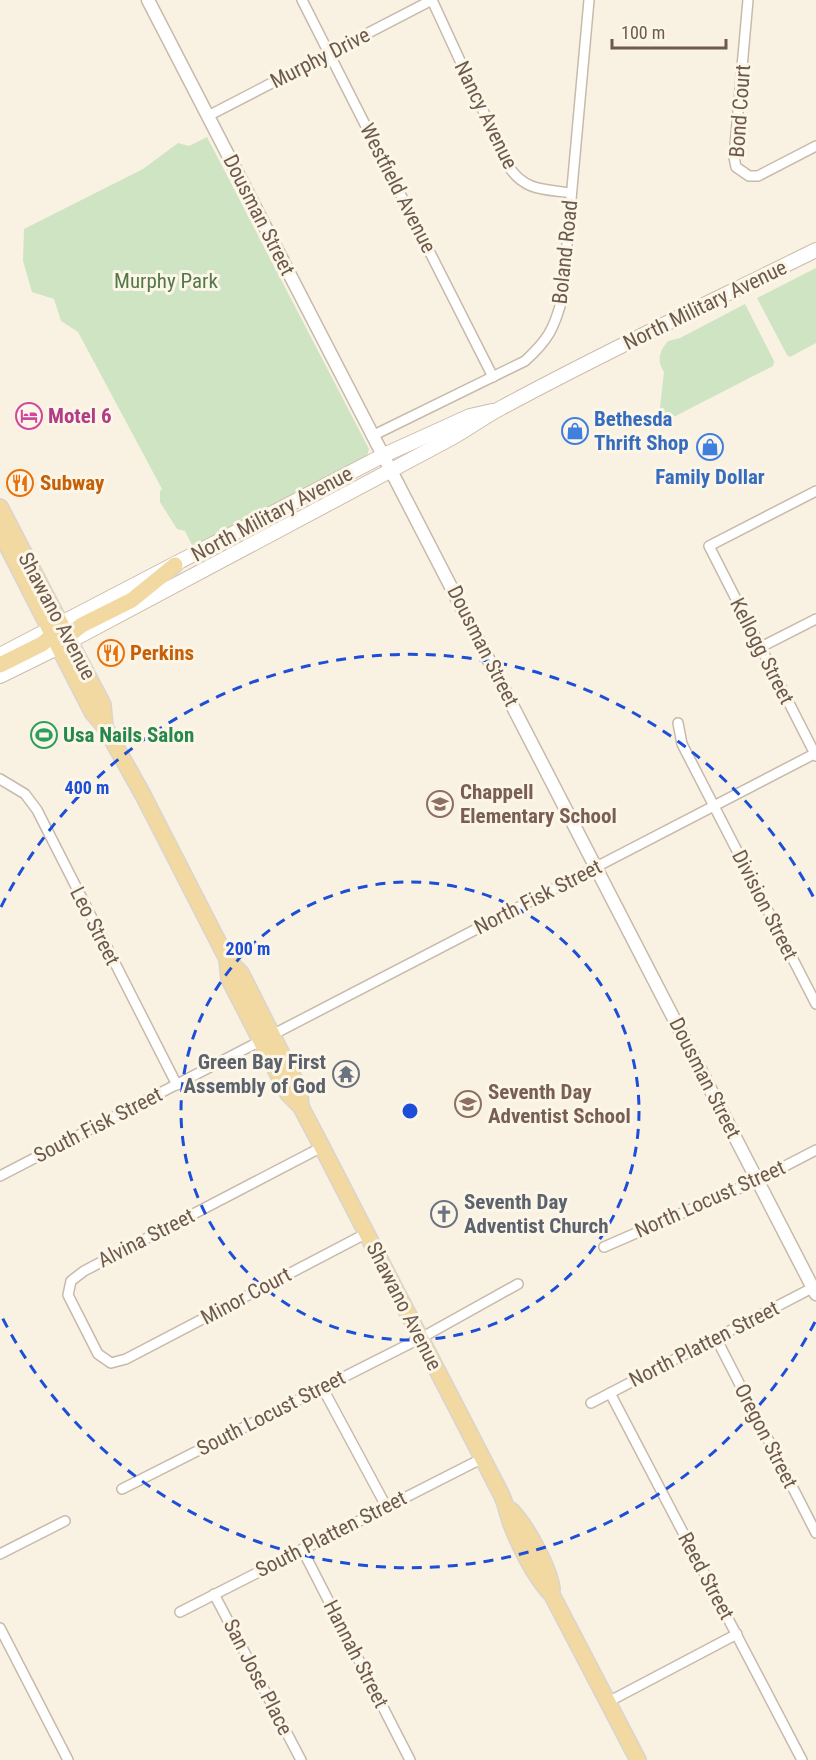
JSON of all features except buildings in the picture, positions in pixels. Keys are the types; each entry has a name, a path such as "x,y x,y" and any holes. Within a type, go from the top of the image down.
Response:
{"main road":[{"name":"North Military Avenue","path":"60,635 392,470 498,410 639,337 816,250"},
{"name":"North Military Avenue","path":"175,565 384,455 470,416 498,410"},
{"name":"Shawano Avenue","path":"0,507 5,538 60,635 104,705 105,727 227,959 229,979 267,1038 288,1094 300,1107 322,1147 507,1505 516,1537 542,1584 552,1594 638,1760"},
{"path":"0,665 132,600 175,565"},
{"path":"0,655 60,635"},
{"path":"0,676 60,635"}],"street":[{"name":"Dousman Street","path":"148,0 815,1289"},
{"name":"Westfield Avenue","path":"302,0 494,377"},
{"name":"Murphy Drive","path":"208,116 432,0"},
{"name":"Nancy Avenue","path":"432,0 516,178 529,187 571,193"},
{"name":"Boland Road","path":"374,435 525,361 542,346 555,324 562,299 589,0"},
{"name":"Bond Court","path":"748,0 734,157 736,167 749,176 758,176 816,146"},
{"name":"Kellogg Street","path":"816,491 709,546 816,754"},
{"path":"761,647 816,619"},
{"name":"Division Street","path":"678,723 682,744 816,1004"},
{"name":"North Fisk Street","path":"267,1038 816,754"},
{"name":"Leo Street","path":"0,779 25,794 37,810 177,1085"},
{"name":"South Fisk Street","path":"0,1176 267,1038"},
{"name":"Alvina Street","path":"126,1359 111,1363 98,1354 68,1295 71,1281 84,1271 322,1147"},
{"name":"North Locust Street","path":"604,1246 758,1180 816,1150"},
{"name":"Minor Court","path":"126,1359 367,1233"},
{"path":"421,1338 518,1284"},
{"name":"North Platten Street","path":"591,1402 815,1289"},
{"name":"South Locust Street","path":"122,1489 421,1338"},
{"name":"Oregon Street","path":"716,1338 816,1533"},
{"path":"322,1388 386,1506"},
{"name":"Reed Street","path":"609,1393 802,1760"},
{"name":"South Platten Street","path":"180,1612 483,1458"},
{"path":"0,1554 65,1521"},
{"name":"Hannah Street","path":"302,1549 410,1760"},
{"name":"San Jose Place","path":"214,1594 301,1760"},
{"path":"0,1628 68,1760"},
{"path":"608,1702 737,1634"}],"green space":[{"name":"Murphy Park","path":"207,137 369,449 366,459 194,549 185,531 177,529 160,502 162,489 78,332 61,321 54,299 32,292 23,261 24,229 143,169 178,143 189,146"},
{"path":"816,268 816,343 790,357 757,298"},
{"path":"745,304 774,361 773,366 658,425 664,372 660,360 665,345 668,341 680,338"}],"place":[{"name":"Motel 6","path":"29,416"},
{"name":"Bethesda Thrift Shop","path":"575,431"},
{"name":"Family Dollar","path":"710,447"},
{"name":"Subway","path":"20,483"},
{"name":"Perkins","path":"111,653"},
{"name":"Usa Nails Salon","path":"44,735"},
{"name":"Chappell Elementary School","path":"440,804"},
{"name":"Green Bay First Assembly of God","path":"346,1074"},
{"name":"Seventh Day Adventist School","path":"468,1104"},
{"name":"Seventh Day Adventist Church","path":"444,1214"}]}
